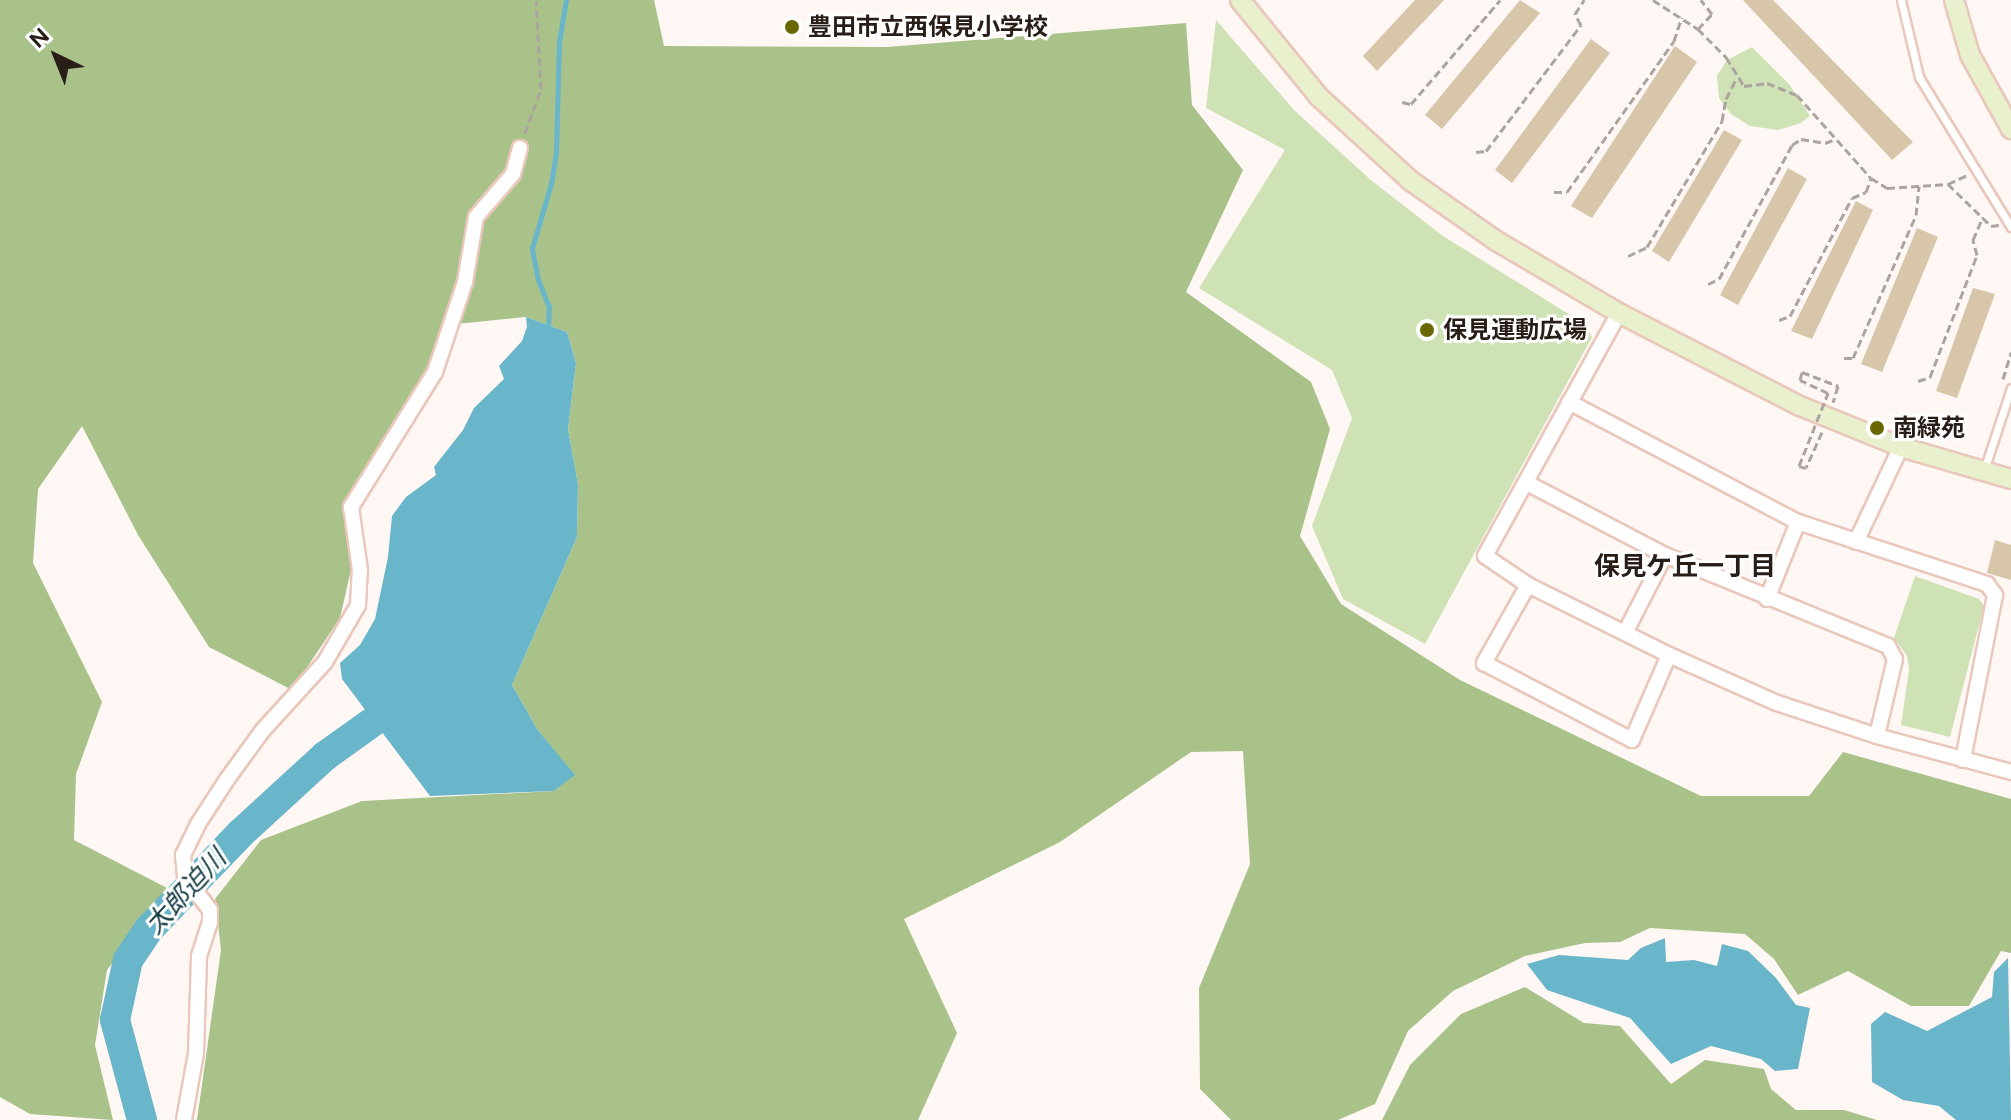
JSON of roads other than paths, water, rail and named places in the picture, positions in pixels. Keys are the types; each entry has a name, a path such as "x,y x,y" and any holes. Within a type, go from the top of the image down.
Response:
{"street":[{"path":"1240,0 1319,97 1411,181 1495,240 1619,313 1800,406 1901,447 2011,479"},
{"path":"1954,0 1970,55 2011,129"},
{"path":"184,1120 196,1053 199,956 210,922 210,910 185,877 183,855 198,824 263,730 325,662 358,605 360,570 351,507 435,372 465,282 476,217 513,174 520,148"},
{"path":"1619,313 1485,556 1528,585 1669,655 1777,703 1877,736 2011,772"},
{"path":"1569,402 1798,522 1987,584 1995,595 1963,760"},
{"path":"1856,542 1901,447"},
{"path":"1527,483 1665,555 1888,646 1895,659 1877,736"},
{"path":"1767,599 1798,522"},
{"path":"1626,631 1665,555"},
{"path":"1528,585 1484,663 1632,740 1669,655"}],"lane":[{"path":"1901,0 1919,77 2011,227"},
{"path":"1984,472 2011,388"}],"water":[{"path":"526,317 567,332 576,363 568,429 578,484 577,537 512,685 537,729 575,775 554,791 430,796 342,679 340,663 360,645 375,619 388,557 392,516 406,497 436,475 434,467 463,430 474,408 504,379 499,366 522,341 527,327"},
{"path":"1665,938 1666,962 1694,960 1717,966 1722,944 1748,951 1776,978 1796,1005 1810,1008 1798,1069 1775,1071 1761,1059 1711,1046 1671,1064 1630,1018 1547,990 1527,964 1559,955 1628,960 1641,948"},
{"path":"2008,958 2011,1120 1956,1120 1939,1106 1903,1100 1872,1082 1871,1024 1885,1012 1927,1031 1992,997 1994,972"}],"waterway":[{"path":"548,332 549,307 538,280 532,248 551,184 556,151 559,42 566,0"},
{"name":"太郎迫川","path":"142,1120 115,1020 128,960 149,929 241,833 325,756 374,721"}],"place":[{"name":"豊田市立西保見小学校","path":"792,27"},
{"name":"保見運動広場","path":"1427,330"},
{"name":"南緑苑","path":"1877,428"}],"district":[{"name":"保見ケ丘一丁目","path":"1685,567"}]}
